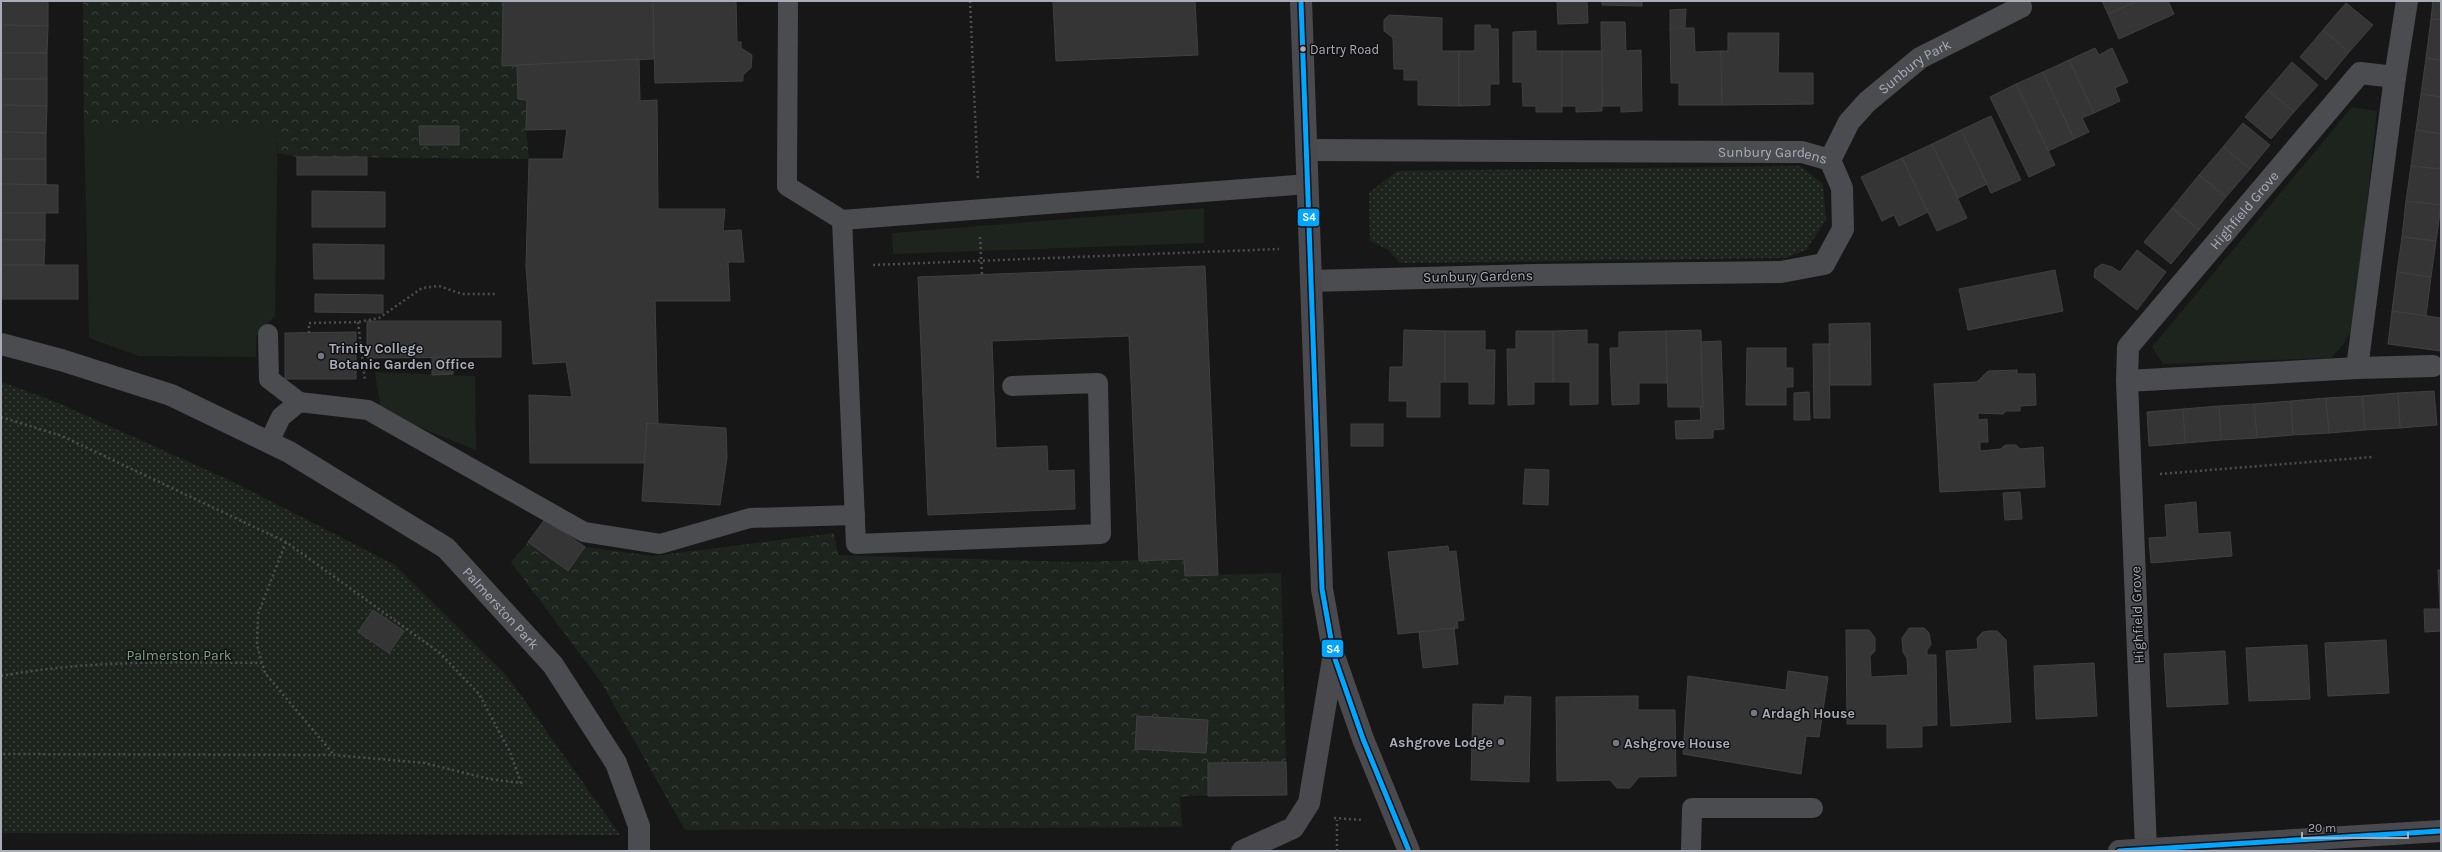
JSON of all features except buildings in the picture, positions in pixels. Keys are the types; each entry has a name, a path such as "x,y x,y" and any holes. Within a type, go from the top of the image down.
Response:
{"main road":[{"path":"1301,1 1322,590 1334,656 1363,740 1409,851"},
{"path":"1242,851 1293,828 1310,803 1334,656"},
{"path":"2119,851 2146,849 2225,848 2441,831"}],"street":[{"name":"Sunbury Park","path":"1830,160 1849,122 1867,102 1920,58 2021,7 2018,1"},
{"path":"2357,368 2395,77 2407,1"},
{"name":"Highfield Grove","path":"2146,849 2127,381 2128,347 2360,73 2395,77"},
{"name":"Sunbury Gardens","path":"1306,150 1802,152 1830,160 1842,188 1843,229 1824,264 1781,272 1533,275 1311,281"},
{"name":"Palmerston Park","path":"1,344 61,360 171,395 269,442 393,514 446,548 548,659 616,763 639,826 639,851"},
{"path":"2127,381 2357,368 2433,366"}],"lane":[{"path":"788,1 787,186 842,220 1308,184"},
{"path":"842,220 856,544 1101,534 1098,383 1012,386"},
{"path":"268,334 269,379 299,402 368,410 584,532 660,544 750,518 855,515"},
{"path":"269,442 281,417 299,402"},
{"path":"1691,851 1692,808 1814,808"}],"path":[{"path":"970,1 982,275"},
{"path":"844,267 1310,247"},
{"path":"309,332 309,322 358,322 379,318 422,288 439,286 462,294 497,294"},
{"path":"358,322 368,410"},
{"path":"364,366 432,366"},
{"path":"1,417 62,436 286,542 440,653 479,694 510,752 521,782 489,778 425,763 334,755 1,754"},
{"path":"2131,476 2372,457"},
{"path":"286,542 258,614 257,645 265,673 334,755"},
{"path":"1,676 39,669 145,662 262,663"},
{"path":"1310,803 1337,820 1397,821"},
{"path":"1337,820 1337,851"}],"green space":[{"path":"83,1 503,1 502,65 517,65 527,100 526,130 529,159 297,157 278,153 278,127 84,127"},
{"path":"2352,107 2377,111 2354,325 2344,344 2331,358 2163,364 2152,347"},
{"path":"84,127 278,127 275,316 256,336 256,357 139,356 89,338"},
{"path":"1800,166 1823,184 1826,220 1806,250 1785,258 1400,263 1387,249 1370,241 1369,193 1397,171"},
{"path":"1204,208 1204,243 893,254 892,233"},
{"path":"375,372 475,376 476,450 381,412"},
{"name":"Palmerston Park","path":"1,382 56,402 233,482 395,565 508,677 620,835 1,833"},
{"path":"834,533 838,555 1071,562 1184,559 1185,576 1281,573 1286,762 1208,763 1208,795 1180,797 1182,827 685,830 601,682 511,562 528,542 568,571 585,547 653,556"}],"transit line":[{"name":"S4","path":"1301,1 1322,589 1334,656 1363,739 1409,851"},
{"name":"S4","path":"2119,851 2441,831"}],"place":[{"name":"Dartry Road","path":"1303,49"},
{"name":"Trinity College Botanic Garden Office","path":"321,356"},
{"name":"Ardagh House","path":"1754,713"},
{"name":"Ashgrove Lodge","path":"1501,742"},
{"name":"Ashgrove House","path":"1616,743"}]}
